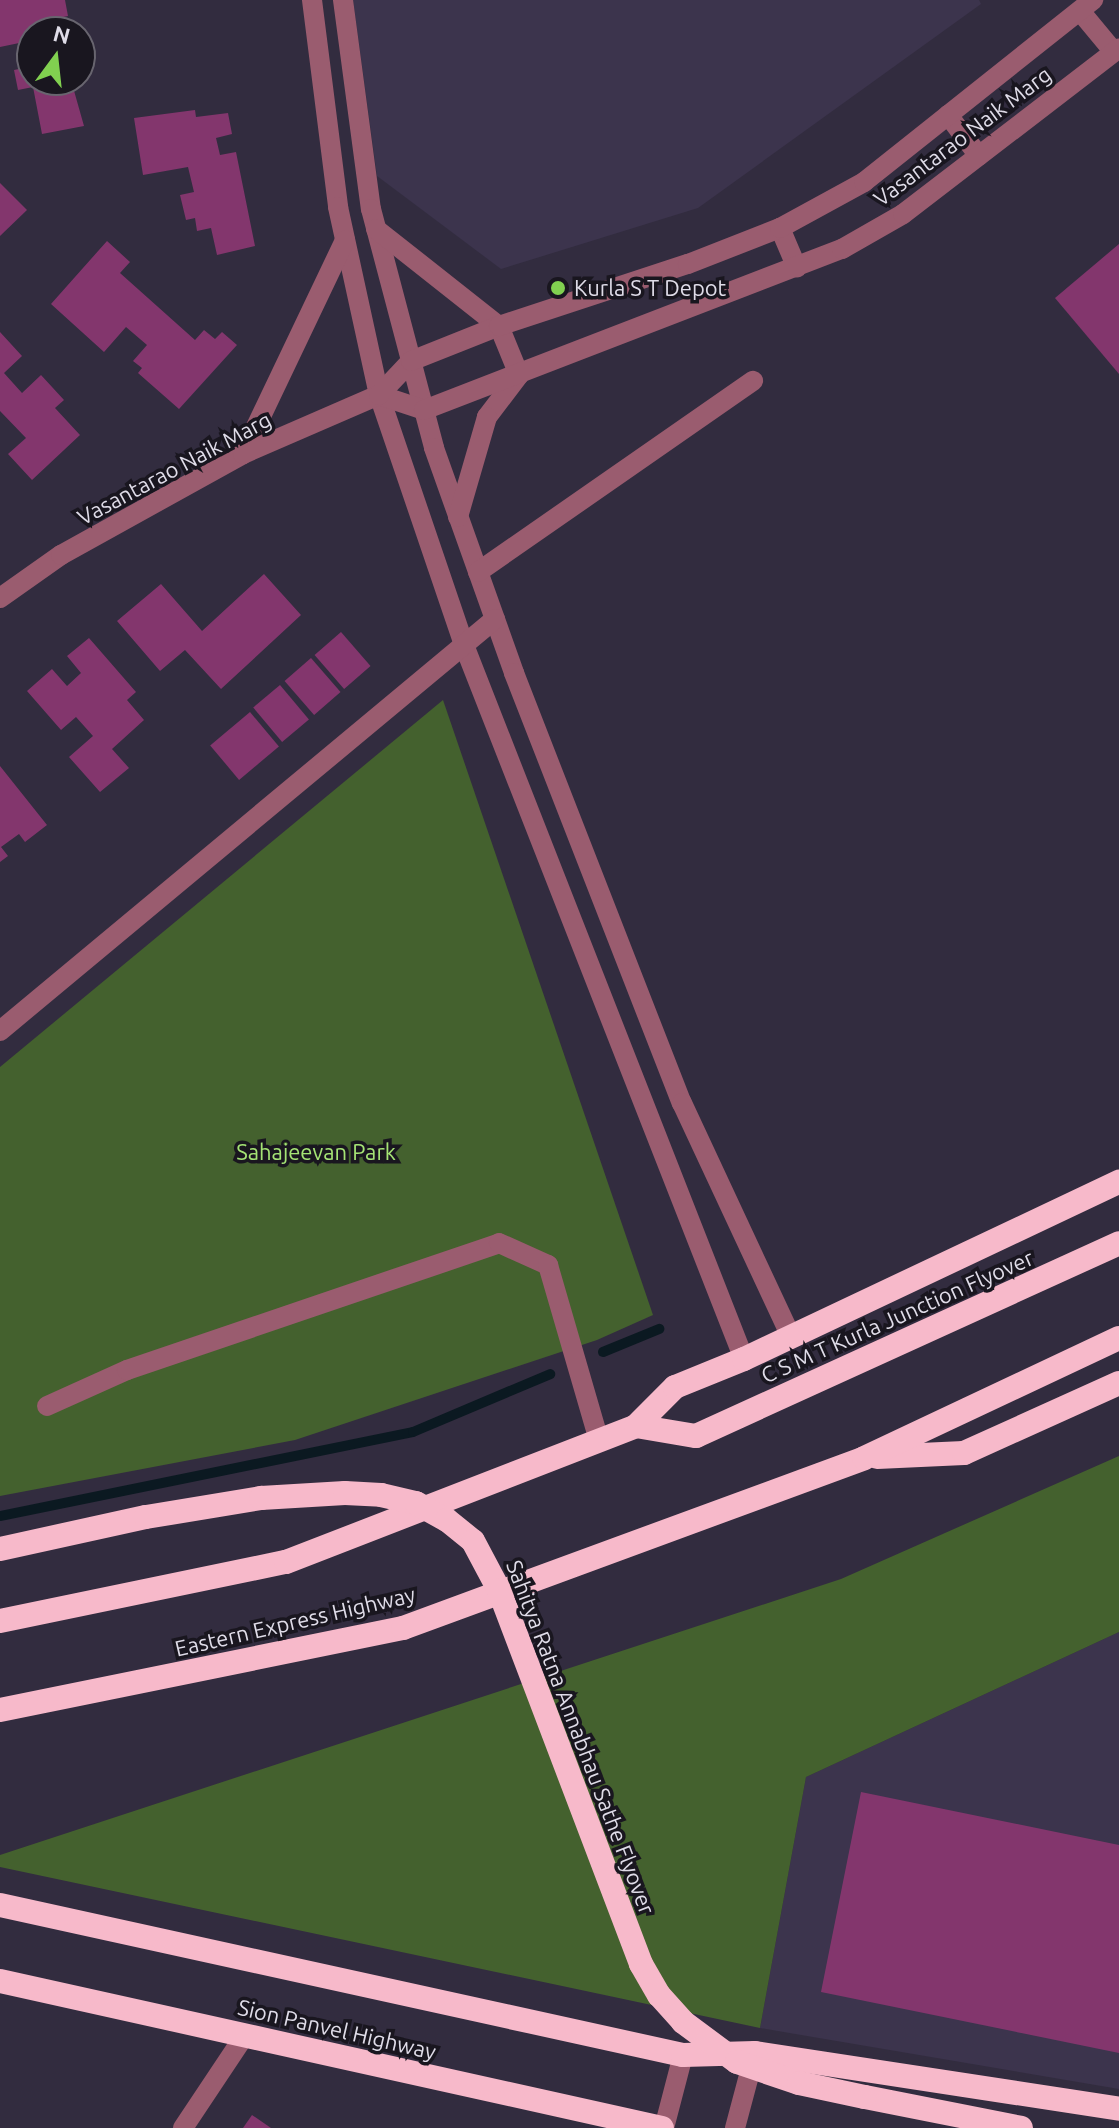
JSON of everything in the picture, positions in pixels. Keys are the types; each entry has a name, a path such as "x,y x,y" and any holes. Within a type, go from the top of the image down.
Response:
{"highway":[{"path":"0,1621 286,1562 636,1426 675,1387 744,1359 1119,1182"},
{"name":"C S M T Kurla Junction Flyover","path":"636,1426 696,1436 1119,1243"},
{"path":"864,1458 1119,1338"},
{"path":"864,1458 964,1453 1119,1383"},
{"name":"Eastern Express Highway","path":"0,1710 403,1628 864,1458"},
{"name":"Sahitya Ratna Annabhau Sathe Flyover","path":"0,1549 146,1517 261,1498 345,1493 381,1495 416,1503 447,1520 473,1541 499,1590 641,1964 659,1995 683,2022 737,2062 768,2074 1021,2128"},
{"path":"0,1905 683,2055 755,2053 1119,2109"},
{"name":"Sion Panvel Highway","path":"0,1981 663,2128"}],"street":[{"path":"312,0 345,240 379,395 464,645 744,1359"},
{"path":"343,0 376,229 424,410 458,517 682,1103 791,1337"},
{"path":"1086,5 1116,50"},
{"name":"Vasantarao Naik Marg","path":"0,598 61,555 243,454 379,395 411,361 499,326 688,264 780,228 864,182 1086,5"},
{"name":"Vasantarao Naik Marg","path":"424,410 842,249 903,214 1116,50"},
{"path":"948,115 979,156"},
{"path":"780,228 797,268"},
{"path":"376,229 499,326 519,375 487,417 458,517"},
{"path":"243,454 345,240"},
{"path":"478,572 753,381"},
{"path":"379,395 424,410"},
{"path":"0,1031 495,619"},
{"path":"47,1406 127,1370 499,1243 548,1265 599,1440"},
{"path":"183,2128 245,2035"},
{"path":"735,2128 755,2053"},
{"path":"663,2128 683,2055"}],"shaded area":[{"path":"353,0 979,0 981,4 698,208 501,269 377,176"},
{"path":"1119,1632 1119,2089 760,2028 806,1777"}],"green space":[{"name":"Sahajeevan Park","path":"443,700 653,1315 597,1340 295,1440 0,1496 0,1067"},
{"path":"1119,1456 1119,1632 806,1777 760,2028 0,1867 0,1855 841,1579"}],"building":[{"path":"0,0 65,0 68,16 16,16 16,44 0,47"},
{"path":"35,96 76,96 84,126 42,134"},
{"path":"195,110 196,117 228,113 232,134 216,138 220,155 236,152 255,246 217,255 211,228 197,231 195,218 186,220 180,195 194,192 188,167 143,175 134,118"},
{"path":"0,183 27,210 0,236"},
{"path":"107,241 130,262 120,273 195,340 204,330 215,339 222,332 237,345 179,409 138,373 142,368 133,361 147,345 126,327 104,352 51,304"},
{"path":"1119,244 1119,374 1055,298"},
{"path":"0,332 22,356 4,373 22,393 41,375 64,400 55,408 80,435 32,480 8,454 26,438 0,411"},
{"path":"264,574 301,615 221,689 185,650 160,671 117,621 161,584 202,631"},
{"path":"341,632 371,666 344,689 315,655"},
{"path":"89,638 136,692 127,700 144,720 112,749 129,768 100,792 69,757 93,736 76,717 61,730 27,691 52,669 67,686 81,673 67,656"},
{"path":"311,658 341,692 314,715 285,681"},
{"path":"280,685 309,719 282,742 253,707"},
{"path":"250,712 279,746 239,780 210,745"},
{"path":"0,766 47,825 25,842 19,834 1,847 8,856 0,862"},
{"path":"861,1792 1119,1845 1119,2053 821,1992"},
{"path":"252,2115 271,2128 243,2128"}],"waterway":[{"path":"603,1352 659,1329"},
{"path":"0,1516 413,1432 550,1374"}],"place":[{"name":"Kurla S T Depot","path":"558,288"}]}
